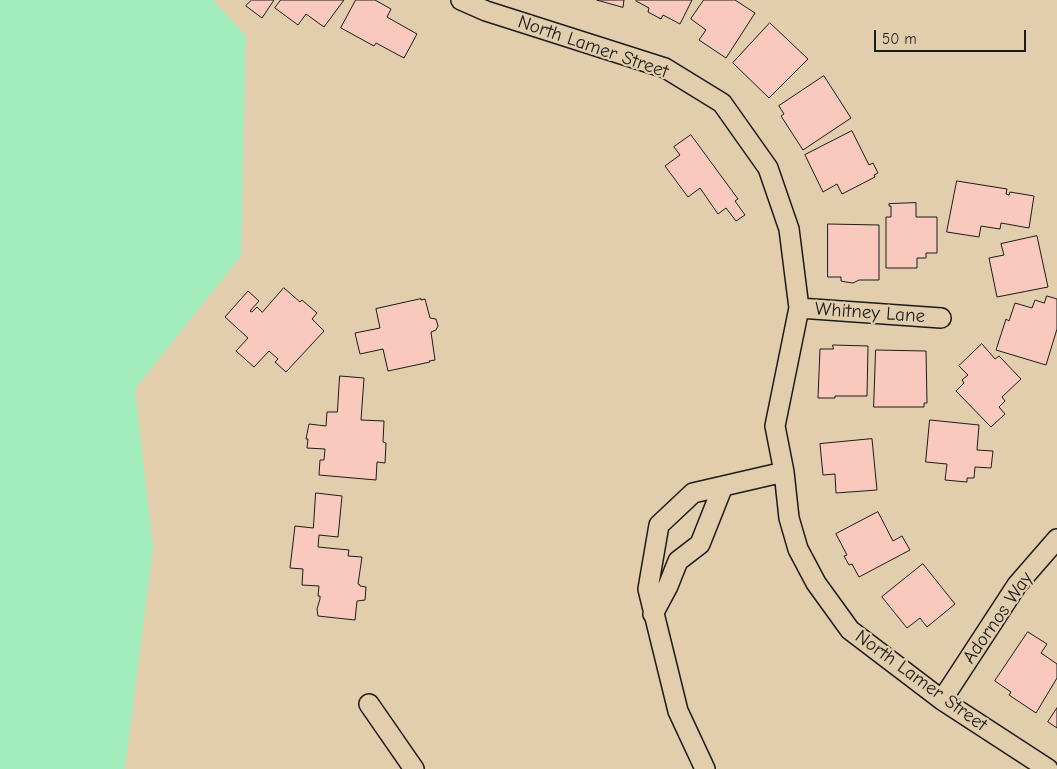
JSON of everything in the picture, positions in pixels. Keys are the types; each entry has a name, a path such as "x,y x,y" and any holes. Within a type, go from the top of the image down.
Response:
{"street":[{"name":"North Lamer Street","path":"461,0 486,11 666,68 722,103 768,168 789,229 799,308 775,426 784,472 789,518 798,549 816,583 850,630 942,700 1048,769"},
{"name":"Whitney Lane","path":"799,308 941,318"},
{"path":"705,769 678,711 648,589 659,525 692,493 784,472"},
{"path":"653,614 668,586 678,561 700,544 722,486"},
{"name":"Adornos Way","path":"942,700 1017,585 1057,539"},
{"path":"369,704 414,769"}],"green space":[{"path":"0,0 213,0 246,36 241,256 135,389 153,548 125,769 0,769"}],"building":[{"path":"252,0 274,0 262,18 246,6"},
{"path":"281,0 344,0 324,27 306,14 298,25 275,8"},
{"path":"356,0 375,0 391,9 387,17 417,34 404,58 376,43 374,46 341,28"},
{"path":"597,0 624,0 623,7"},
{"path":"637,0 692,0 680,24 663,15 661,19 648,12 649,8"},
{"path":"704,0 735,0 755,13 726,58 699,40 706,30 691,19"},
{"path":"770,23 808,59 769,98 733,63"},
{"path":"824,76 851,118 803,150 781,116 784,114 779,106"},
{"path":"852,131 869,165 873,163 878,173 874,175 875,177 842,194 837,184 823,192 805,155"},
{"path":"691,135 738,199 735,201 745,215 736,221 726,208 718,214 700,188 688,197 665,166 680,155 674,147"},
{"path":"957,181 1007,189 1006,194 1009,195 1010,192 1034,196 1029,228 1001,223 1000,229 981,226 979,237 947,232"},
{"path":"916,203 916,217 937,217 937,253 926,253 926,258 917,258 917,268 886,268 886,217 891,217 891,206 889,204"},
{"path":"828,224 879,225 879,280 859,280 853,283 841,281 841,277 828,277"},
{"path":"1037,236 1048,287 997,297 989,258 1004,255 1001,244"},
{"path":"284,288 317,313 312,319 324,331 286,372 275,362 278,359 269,351 254,367 236,351 248,338 225,317 248,291 259,301 250,311 252,312 257,307 262,312"},
{"path":"1047,296 1057,299 1057,329 1046,365 996,350 1006,319 1009,321 1015,303 1032,308 1035,300 1044,303"},
{"path":"425,299 430,318 436,319 438,326 436,330 431,332 435,360 388,371 383,349 360,354 355,333 380,328 376,309"},
{"path":"982,344 995,359 999,356 1021,379 1002,397 1005,401 999,407 1005,414 991,427 956,391 964,383 962,380 968,375 959,366"},
{"path":"833,345 868,346 867,396 818,398 820,349 833,349"},
{"path":"876,350 926,351 927,403 924,403 924,407 874,407"},
{"path":"340,376 364,378 361,420 384,421 385,463 377,462 376,480 319,475 320,460 324,460 325,449 307,448 308,439 306,439 309,424 326,426 327,412 337,412"},
{"path":"930,420 979,425 977,450 993,451 991,468 975,467 974,478 967,478 967,482 945,480 947,464 926,462"},
{"path":"872,439 877,490 836,493 835,474 823,475 820,444"},
{"path":"316,493 342,496 338,537 319,535 318,547 349,550 348,556 362,557 358,584 366,587 365,600 357,601 355,620 318,616 319,586 302,585 303,569 290,568 295,526 313,528"},
{"path":"878,512 893,541 902,536 910,550 859,577 852,564 849,565 844,556 847,555 836,534"},
{"path":"923,564 955,604 927,627 920,618 907,628 882,597"},
{"path":"1028,632 1047,644 1041,653 1057,664 1057,678 1036,713 1009,695 1011,692 995,681"},
{"path":"1057,708 1057,728 1048,722"}]}
